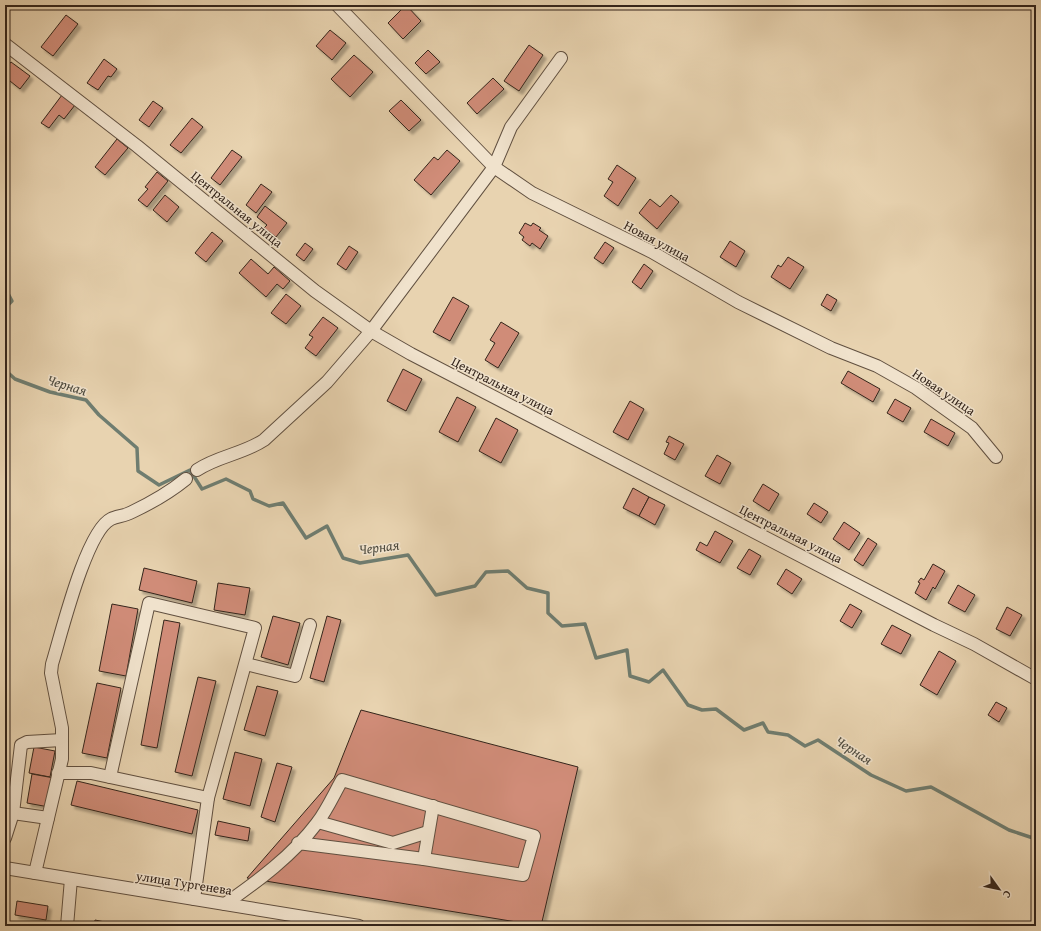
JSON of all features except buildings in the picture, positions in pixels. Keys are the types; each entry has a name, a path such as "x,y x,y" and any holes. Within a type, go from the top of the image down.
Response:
{"street":[{"name":"Новая улица","path":"337,5 494,168 532,193 652,252 738,302 831,348 877,366 916,388 972,428 996,457"},
{"name":"Центральная улица","path":"5,44 137,146 315,291 370,331 432,365 934,625 974,644 1036,679"},
{"path":"197,470 207,463 254,447 264,440 327,382 370,331 494,168 511,127 561,58"},
{"path":"35,873 62,759 62,728 51,673 52,664 84,558 94,537 110,519 130,513 175,488 186,479"},
{"path":"110,777 149,604 255,628 208,798 194,899"},
{"path":"246,664 295,676 310,625"},
{"path":"5,838 21,746 27,742 62,740"},
{"path":"58,773 90,773 208,798"},
{"path":"225,904 260,880 318,822 342,780 534,836 522,875 424,859 298,843"},
{"path":"424,859 433,806"},
{"path":"9,813 48,818"},
{"path":"318,822 394,843 428,832"},
{"name":"улица Тургенева","path":"5,868 359,926"},
{"path":"67,926 71,879"}],"waterway":[{"name":"Черная","path":"5,288 12,301 5,308"},
{"name":"Черная","path":"5,370 15,379 50,392 86,400 99,415 137,448 138,471 159,485 190,470 202,489 226,479 250,491 253,499 269,506 283,503 306,538 327,526 343,558 360,563 408,555 436,595 475,586 486,572 508,571 527,588 548,593 548,613 562,626 585,624 596,658 627,650 630,676 649,682 663,670 688,705 702,710 716,709 744,730 763,723 768,732 788,735 805,746 818,740 871,775 906,791 931,787 1009,830 1036,839"}]}
